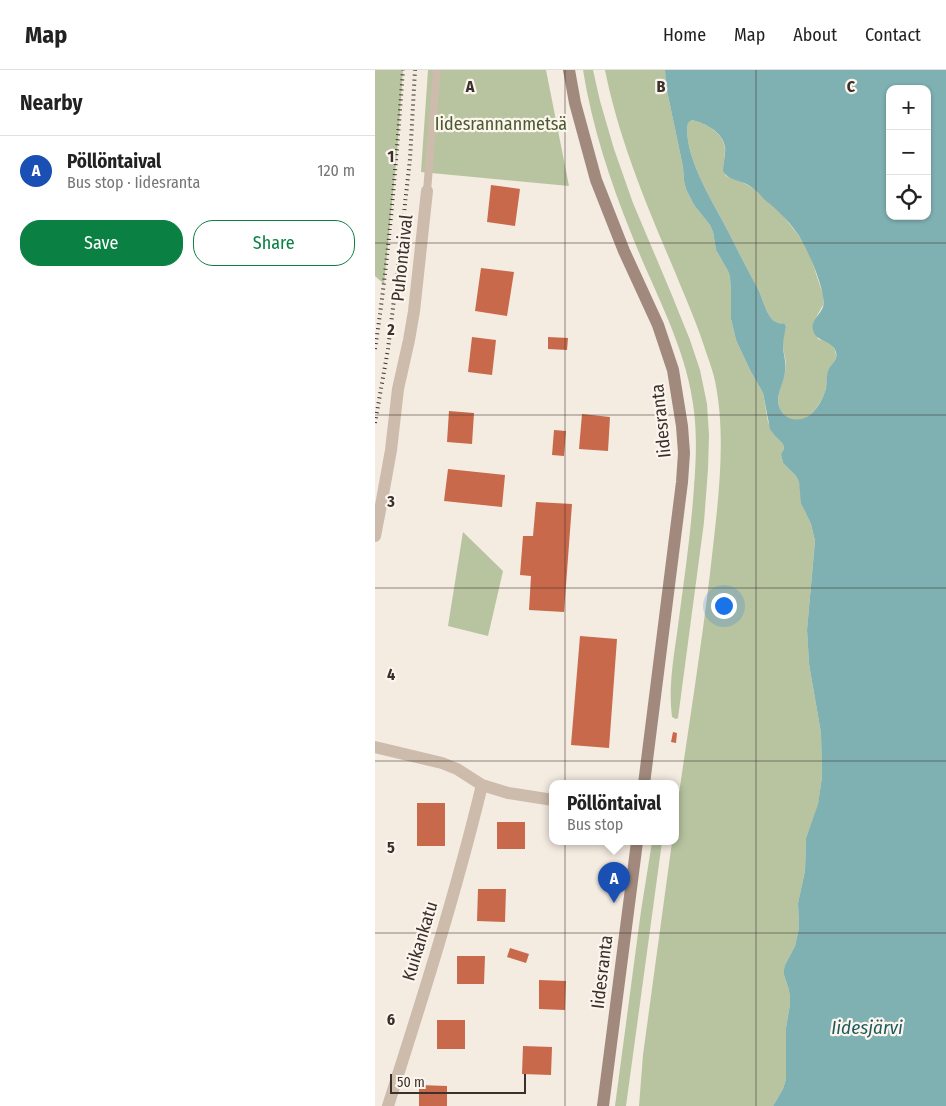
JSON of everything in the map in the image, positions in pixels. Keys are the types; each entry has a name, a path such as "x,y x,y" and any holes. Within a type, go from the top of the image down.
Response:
{"main road":[{"name":"Iidesranta","path":"569,70 575,103 596,180 624,251 659,325 673,370 682,426 684,454 682,482 645,780"},
{"name":"Iidesranta","path":"603,1106 637,845"}],"street":[{"name":"Puhontaival","path":"375,536 391,450 398,388 414,310 427,191"},
{"path":"375,747 442,763 457,769 482,785 549,799"},
{"name":"Kuikankatu","path":"388,1106 464,856 482,785"}],"lane":[{"path":"427,191 437,70"}],"green space":[{"path":"375,70 403,70 384,284 375,276"},
{"name":"Iidesrannanmetsä","path":"428,70 546,70 569,186 421,172"},
{"path":"583,70 593,70 614,149 633,203 690,340 700,370 707,404 709,435 704,522 678,718 676,719 672,717 671,683 693,504 696,449 694,411 684,365 669,320 631,233 609,173 591,112"},
{"path":"605,70 665,70 666,86 686,189 694,205 710,225 716,250 728,271 731,293 731,319 736,340 763,393 768,422 775,436 783,444 784,449 781,454 783,463 796,476 799,482 804,509 811,524 815,541 807,630 809,664 821,733 822,777 818,805 806,838 805,871 798,903 799,928 795,946 785,965 784,975 790,996 786,1028 786,1079 783,1089 773,1106 639,1106 643,1055 672,845 679,845 679,794 709,581 719,485 721,443 718,401 710,364 692,313 635,172 611,96"},
{"path":"692,120 714,130 722,139 725,150 723,167 726,176 754,189 783,216 803,242 810,255 823,295 823,305 813,323 818,339 829,342 834,348 836,355 829,371 823,397 817,408 803,419 792,420 784,415 780,409 778,396 786,365 783,338 786,327 785,324 775,322 768,314 757,287 701,180 687,136 688,123"},
{"path":"463,532 503,571 488,636 448,626"},
{"path":"652,845 662,845 626,1106 615,1106"}],"water":[{"name":"Iidesjärvi","path":"665,70 946,70 946,1106 773,1106 783,1089 786,1079 786,1028 790,996 784,970 795,946 799,928 798,903 805,871 806,838 818,804 822,777 821,733 809,664 807,630 815,541 811,524 801,503 799,482 796,476 783,463 781,454 784,449 783,444 770,429 763,393 736,340 731,319 730,277 728,271 716,250 710,225 694,205 686,189 666,86","holes":["692,120 713,129 724,142 723,171 725,174 753,188 794,228 801,239 819,280 823,307 812,327 817,337 834,348 836,355 828,371 826,388 822,399 814,412 801,419 785,416 779,407 778,397 785,369 783,346 785,324 774,321 768,314 757,287 701,180 690,150 687,136 688,123"]}],"building":[{"path":"491,185 520,189 515,226 487,222"},
{"path":"481,268 514,272 507,316 475,311"},
{"path":"472,337 496,340 492,375 468,372"},
{"path":"548,337 568,338 567,350 548,349"},
{"path":"449,411 474,413 472,444 447,442"},
{"path":"582,414 610,417 608,451 579,449"},
{"path":"554,430 566,431 564,456 552,455"},
{"path":"448,469 505,475 502,507 444,501"},
{"path":"536,502 572,504 564,612 529,610 531,576 520,575 523,536 533,536"},
{"path":"580,636 617,639 609,748 571,745"},
{"path":"673,732 677,733 676,743 671,742"},
{"path":"417,803 445,803 445,846 417,846"},
{"path":"497,822 525,822 525,849 497,849"},
{"path":"478,889 506,889 505,922 477,921"},
{"path":"510,948 529,954 526,963 507,957"},
{"path":"457,956 485,956 484,984 457,984"},
{"path":"539,980 566,981 565,1010 539,1009"},
{"path":"437,1020 465,1020 465,1049 437,1049"},
{"path":"523,1046 552,1047 551,1075 522,1074"},
{"path":"419,1085 447,1086 447,1106 419,1106"}],"railway":[{"path":"375,349 388,245 403,70"},
{"path":"375,423 388,349 399,258 410,159 415,70"}],"place":[{"name":"Pöllöntaival","path":"614,903"}]}
